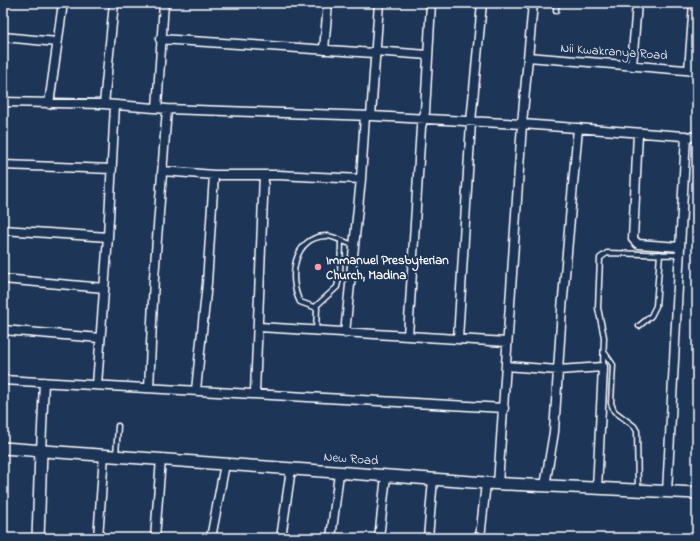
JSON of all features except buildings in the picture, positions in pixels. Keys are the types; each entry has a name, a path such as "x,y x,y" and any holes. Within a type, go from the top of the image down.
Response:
{"street":[{"path":"49,104 63,3"},
{"path":"104,104 114,3"},
{"path":"157,108 160,39 164,3"},
{"path":"324,50 328,3"},
{"path":"345,333 379,3"},
{"path":"408,336 420,131 423,119 431,3"},
{"path":"458,339 471,122 482,3"},
{"path":"498,484 522,124 533,3"},
{"path":"632,66 637,3"},
{"path":"693,70 694,3"},
{"path":"3,37 57,42"},
{"path":"160,39 324,50 428,55"},
{"name":"Nii Kwakranya Road","path":"528,57 693,70"},
{"path":"3,102 104,104 167,109 368,116 522,124 697,137"},
{"path":"97,385 108,237 115,105"},
{"path":"149,388 154,278 167,109"},
{"path":"545,486 554,432 578,128"},
{"path":"638,133 633,239 638,244 680,251"},
{"path":"667,492 686,136"},
{"path":"3,165 112,169"},
{"path":"163,171 214,175 264,175 361,179"},
{"path":"196,390 207,283 214,175"},
{"path":"255,392 259,327 264,175"},
{"path":"3,230 108,237"},
{"path":"3,279 104,288"},
{"path":"259,327 507,342"},
{"path":"3,330 100,338"},
{"path":"506,366 558,370 603,366 597,489"},
{"path":"3,380 255,392 504,408"},
{"path":"38,538 44,382"},
{"name":"New Road","path":"3,448 498,484 697,494"},
{"path":"98,538 110,455"},
{"path":"155,538 161,459"},
{"path":"211,538 224,464"},
{"path":"282,538 291,469"},
{"path":"332,538 339,472"},
{"path":"379,538 386,476"},
{"path":"428,538 433,479"},
{"path":"480,538 486,483"}],"lane":[{"path":"556,3 556,11"},
{"path":"316,331 318,310 315,307 300,302 298,298 294,273 299,250 304,244 317,237 327,236 341,242 354,245"},
{"path":"315,307 337,287 340,274 341,242"},
{"path":"603,366 604,337 598,308 600,258 607,253 660,254 680,251"},
{"path":"639,326 651,316 656,306 660,254"},
{"path":"604,351 613,365 611,403 614,411 634,426 637,431 638,491"},
{"path":"110,455 118,426"}],"place":[{"name":"Immanuel Presbyterian Church, Madina","path":"318,267"}]}
